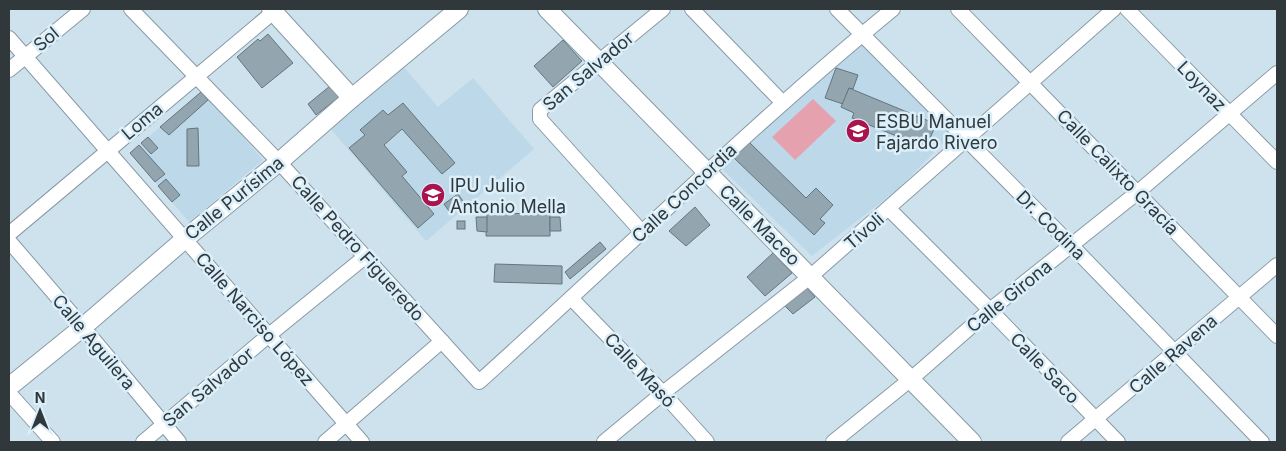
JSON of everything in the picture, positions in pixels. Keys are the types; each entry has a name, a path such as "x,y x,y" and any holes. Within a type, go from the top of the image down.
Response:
{"street":[{"name":"Sol","path":"9,70 83,9"},
{"name":"Calle Pedro Figueredo","path":"131,9 279,162 479,382"},
{"name":"Calle Purísima","path":"9,387 83,327 459,9"},
{"name":"Calle Maceo","path":"547,9 972,442"},
{"name":"San Salvador","path":"642,232 540,119 539,115 540,110 663,9"},
{"path":"692,9 783,103"},
{"name":"Dr. Codina","path":"837,9 1071,245 1262,442"},
{"name":"Calle Concordia","path":"479,382 783,103 893,9"},
{"name":"Calle Calixto Gracía","path":"958,9 1277,336"},
{"name":"Tívoli","path":"604,442 811,276 1114,9"},
{"name":"Loynaz","path":"1127,9 1277,162"},
{"name":"Loma","path":"9,234 274,10"},
{"path":"274,10 352,98"},
{"name":"Calle Narciso López","path":"9,38 107,151 186,238 362,442"},
{"name":"Calle Girona","path":"833,442 912,379 990,310 1138,192 1277,73"},
{"name":"Calle Saco","path":"888,209 990,310 1118,442"},
{"name":"Calle Aguilera","path":"9,242 180,442"},
{"name":"San Salvador","path":"144,442 269,335 366,256"},
{"name":"Calle Ravena","path":"1068,442 1277,266"},
{"name":"Calle Masó","path":"572,298 707,442"},
{"path":"325,442 442,340"},
{"path":"9,393 53,442"}],"shaded area":[{"name":"ESBU Manuel Fajardo Rivero","path":"860,43 952,134 898,189 812,256 720,167"},
{"name":"IPU Julio Antonio Mella","path":"403,66 438,107 473,78 534,149 426,241 330,128"},
{"path":"203,90 263,160 189,222 130,153"},
{"path":"813,99 836,121 795,160 772,137"}],"building":[{"path":"268,34 293,63 262,88 237,57 258,39 260,41"},
{"path":"563,40 582,61 553,87 534,66"},
{"path":"836,68 858,75 853,89 849,88 843,104 825,98"},
{"path":"330,86 339,97 316,115 308,104"},
{"path":"849,88 936,124 926,148 852,118 854,113 841,107"},
{"path":"201,92 208,100 169,135 160,127"},
{"path":"403,103 455,163 442,174 402,129 384,145 407,172 402,176 434,214 418,228 349,148 365,135 360,130 383,110 388,115"},
{"path":"198,128 199,166 187,166 187,129"},
{"path":"148,137 158,148 151,154 141,143"},
{"path":"749,142 806,198 816,188 833,205 820,219 825,223 814,235 734,158"},
{"path":"139,145 165,174 155,182 130,153"},
{"path":"166,179 180,195 172,202 158,186"},
{"path":"458,194 465,204 451,214 444,204"},
{"path":"695,207 710,225 686,246 669,231"},
{"path":"487,213 550,214 550,236 486,236"},
{"path":"476,217 487,217 487,232 477,231"},
{"path":"550,217 560,217 561,231 550,231"},
{"path":"457,221 465,221 465,229 457,229"},
{"path":"600,242 606,249 570,279 565,272"},
{"path":"773,253 792,273 765,296 747,277"},
{"path":"495,264 562,266 562,284 494,282"},
{"path":"806,287 815,297 793,314 784,305"}],"place":[{"name":"ESBU Manuel Fajardo Rivero","path":"858,131"},
{"name":"IPU Julio Antonio Mella","path":"433,195"}]}
